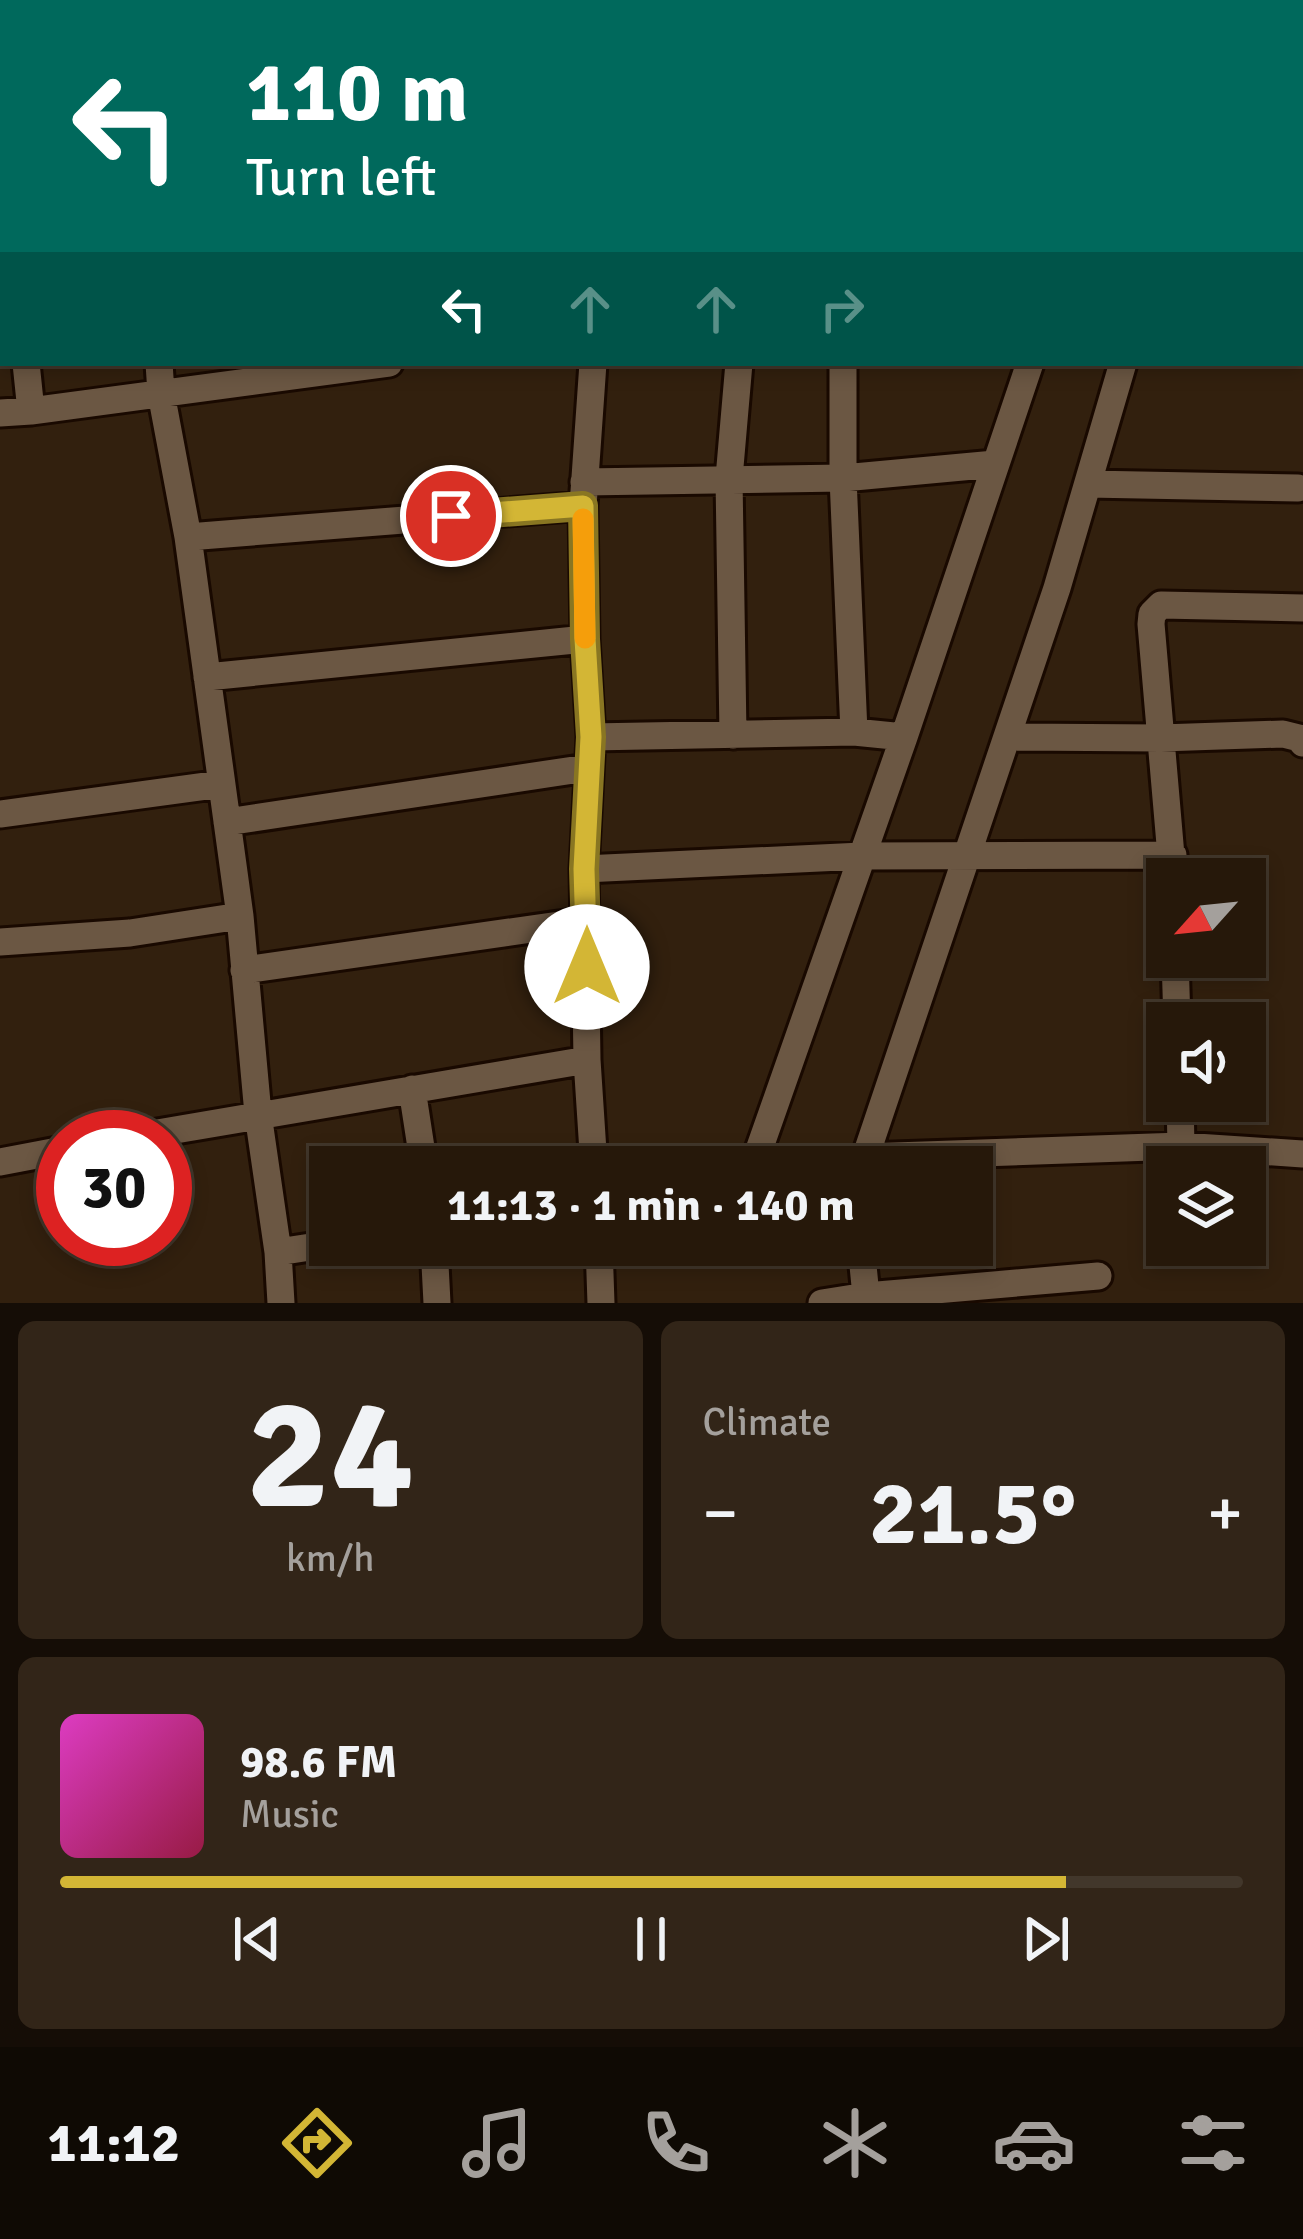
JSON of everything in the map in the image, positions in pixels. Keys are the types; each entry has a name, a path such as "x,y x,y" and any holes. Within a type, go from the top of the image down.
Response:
{"street":[{"path":"26,366 31,411"},
{"path":"159,366 188,537 240,916 281,1303"},
{"path":"0,413 346,366"},
{"path":"592,1146 586,1060 584,869 591,737 583,494 593,366"},
{"path":"733,735 729,478 739,366"},
{"path":"843,366 854,732"},
{"path":"760,1146 1029,366"},
{"path":"869,1146 1058,588 1123,366"},
{"path":"188,537 729,478 843,478 995,464"},
{"path":"1088,484 1298,488"},
{"path":"1172,858 1152,614 1161,605 1303,608"},
{"path":"207,677 585,639"},
{"path":"591,737 854,732 904,737"},
{"path":"1007,736 1283,734 1303,743"},
{"path":"226,822 587,768"},
{"path":"0,814 221,784"},
{"path":"584,869 862,856 1146,866"},
{"path":"0,942 130,933 240,916"},
{"path":"244,970 587,921"},
{"path":"192,1126 586,1060"},
{"path":"412,1089 421,1146"},
{"path":"1180,1122 1181,1146"},
{"path":"993,1155 1146,1148"},
{"path":"1266,1152 1303,1154"},
{"path":"0,1162 36,1155"},
{"path":"278,1252 309,1247"},
{"path":"435,1266 437,1303"},
{"path":"599,1266 601,1303"},
{"path":"863,1266 866,1296"},
{"path":"822,1303 1099,1276"}],"slow traffic":[{"path":"583,519 585,638"}],"route":[{"path":"451,516 583,506 591,737 584,869 587,967"}]}
